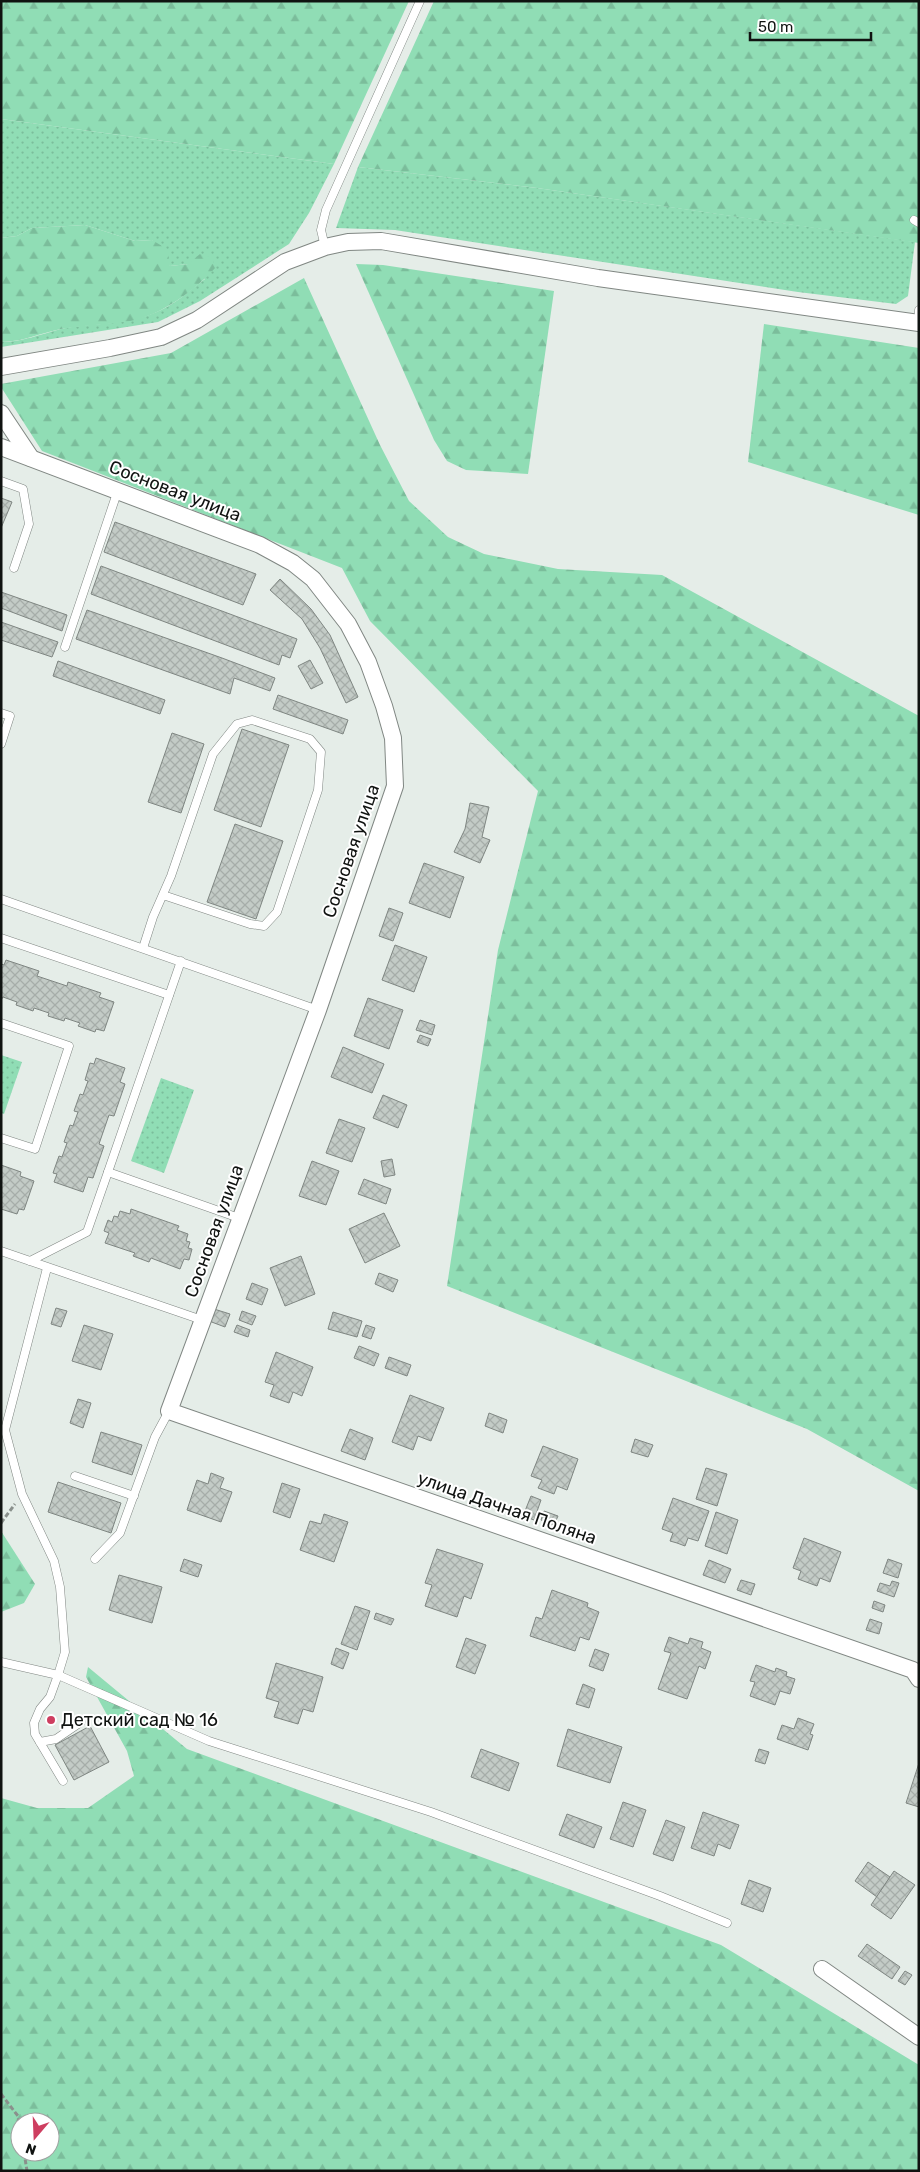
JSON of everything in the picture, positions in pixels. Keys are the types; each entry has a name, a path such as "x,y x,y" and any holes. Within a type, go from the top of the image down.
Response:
{"street":[{"path":"1,367 110,348 160,337 196,320 285,262 325,247 348,242 381,241 598,278 918,319"},
{"path":"1,413 32,458"},
{"name":"Сосновая улица","path":"1,447 260,545 293,563 313,579 348,624 368,662 393,738 395,786 318,1010 202,1320"},
{"path":"169,1411 202,1320"},
{"name":"улица Дачная Поляна","path":"169,1411 913,1670 919,1679"},
{"path":"822,1969 919,2037"}],"lane":[{"path":"325,247 321,230 326,210 420,1"},
{"path":"1,481 23,489 29,524 14,568"},
{"path":"65,647 118,490"},
{"path":"1,713 10,716 1,744"},
{"path":"143,948 153,917 171,876 213,754 237,724 252,720 310,739 321,752 318,790 277,912 264,926 250,924 163,895"},
{"path":"2,901 181,961 318,1010"},
{"path":"1,938 169,995"},
{"path":"30,1261 87,1232 181,961"},
{"path":"1,1023 69,1046 35,1149 1,1138"},
{"path":"108,1172 239,1218"},
{"path":"1,1251 202,1320"},
{"path":"48,1268 6,1430 22,1494 54,1561 60,1587 66,1652 50,1697 40,1709 34,1722 35,1734 63,1781"},
{"path":"95,1559 120,1533 155,1437 169,1411"},
{"path":"75,1476 134,1496"},
{"path":"1,1662 58,1676 209,1741 432,1812 660,1896 727,1923"},
{"path":"40,1742 56,1738 81,1722"}],"path":[{"path":"1,1523 22,1494"},
{"path":"1,2094 15,2112"}],"green space":[{"path":"1,1 409,1 334,164 1,119"},
{"path":"434,1 919,1 919,243 537,188 358,167"},
{"path":"1,119 334,164 309,213 289,244 200,301 158,322 1,347 1,342 24,339 61,329 137,319 149,315 173,304 205,279 188,264 170,266 152,240 135,241 85,225 32,228 17,236 1,238"},
{"path":"358,167 537,188 915,242 908,296 896,304 798,292 395,230 336,228"},
{"path":"85,225 135,241 152,240 167,249 170,266 188,264 200,254 211,257 216,267 198,285 177,301 142,318 61,329 24,339 1,342 1,238 17,236 32,228"},
{"path":"356,264 383,265 554,291 528,474 466,470 447,461 434,440"},
{"path":"304,278 380,445 409,501 448,537 484,554 558,569 662,575 919,716 919,1491 807,1429 447,1286 498,950 538,791 370,621 342,568 42,451 1,387 1,384 171,353"},
{"path":"764,324 919,348 919,515 748,462"},
{"path":"1,1055 22,1062 4,1114 1,1113"},
{"path":"161,1078 194,1090 164,1173 131,1161"},
{"path":"1,1531 35,1584 24,1603 1,1612"},
{"path":"88,1667 187,1749 721,1945 919,2065 919,2171 1,2171 1,1798 37,1808 88,1808 134,1776 127,1751 86,1677"}],"building":[{"path":"1,498 12,502 1,528"},
{"path":"115,522 256,574 243,605 104,552"},
{"path":"101,566 297,639 290,658 282,655 279,665 91,594"},
{"path":"280,579 311,609 330,635 358,697 346,703 320,648 302,619 270,590"},
{"path":"1,592 67,615 62,631 1,608"},
{"path":"87,610 275,678 270,691 234,678 230,694 76,639"},
{"path":"1,622 58,642 52,657 1,640"},
{"path":"310,660 323,683 311,689 298,666"},
{"path":"58,661 165,700 160,714 53,676"},
{"path":"278,695 348,720 343,734 273,709"},
{"path":"242,729 289,745 261,827 214,810"},
{"path":"172,733 204,744 181,813 148,802"},
{"path":"470,803 489,807 482,837 490,840 480,863 454,852 465,829"},
{"path":"235,824 283,841 256,919 207,902"},
{"path":"424,863 464,877 450,918 409,903"},
{"path":"389,908 403,913 393,941 379,936"},
{"path":"395,945 427,957 414,992 382,980"},
{"path":"6,960 39,971 37,976 67,986 68,982 101,993 99,997 114,1002 104,1031 96,1029 95,1032 78,1026 80,1023 65,1018 64,1021 48,1016 49,1013 34,1008 33,1011 16,1005 17,1002 3,997 1,1000 1,964 4,965"},
{"path":"368,998 403,1010 389,1049 354,1036"},
{"path":"420,1020 435,1025 432,1035 416,1030"},
{"path":"420,1035 431,1039 428,1046 417,1042"},
{"path":"343,1047 384,1064 372,1093 331,1077"},
{"path":"96,1058 125,1068 120,1082 125,1084 114,1116 109,1115 99,1144 104,1146 93,1178 88,1177 83,1192 54,1182 57,1174 53,1173 59,1156 62,1157 67,1143 64,1142 70,1125 73,1126 78,1112 74,1111 80,1094 83,1095 88,1081 85,1080 90,1063 94,1064"},
{"path":"383,1095 407,1105 398,1128 373,1118"},
{"path":"339,1119 365,1128 352,1162 326,1153"},
{"path":"392,1159 395,1175 384,1177 381,1161"},
{"path":"312,1161 339,1171 326,1205 299,1196"},
{"path":"1,1165 21,1172 20,1176 34,1181 24,1210 19,1209 17,1214 1,1209"},
{"path":"364,1179 391,1189 386,1204 358,1194"},
{"path":"131,1209 179,1226 177,1230 188,1234 186,1241 190,1242 188,1248 192,1249 189,1260 184,1259 180,1269 151,1258 149,1262 133,1256 135,1253 105,1243 109,1233 104,1231 108,1220 112,1222 114,1216 118,1217 120,1211 130,1214"},
{"path":"384,1213 400,1246 365,1263 349,1229"},
{"path":"301,1256 315,1294 285,1306 270,1268"},
{"path":"379,1273 398,1280 393,1292 375,1284"},
{"path":"252,1283 268,1289 262,1305 246,1299"},
{"path":"56,1308 67,1311 61,1327 51,1324"},
{"path":"214,1309 230,1314 225,1327 209,1321"},
{"path":"242,1311 256,1316 252,1325 239,1320"},
{"path":"333,1312 362,1321 357,1337 328,1329"},
{"path":"84,1325 113,1334 101,1370 72,1361"},
{"path":"237,1325 250,1330 248,1337 234,1332"},
{"path":"366,1325 375,1328 371,1339 362,1336"},
{"path":"359,1346 379,1354 374,1366 354,1358"},
{"path":"276,1352 313,1367 302,1396 293,1392 289,1403 270,1396 274,1385 265,1382"},
{"path":"389,1357 411,1365 407,1376 385,1368"},
{"path":"410,1395 444,1408 431,1441 418,1436 413,1450 392,1442"},
{"path":"78,1399 91,1403 83,1428 70,1423"},
{"path":"489,1413 507,1420 503,1433 485,1426"},
{"path":"350,1429 373,1438 365,1460 341,1451"},
{"path":"101,1432 142,1445 132,1475 92,1462"},
{"path":"635,1439 653,1445 648,1457 631,1452"},
{"path":"543,1446 578,1459 567,1490 557,1486 554,1494 538,1488 542,1480 531,1476"},
{"path":"706,1468 727,1474 717,1506 696,1499"},
{"path":"211,1473 224,1478 220,1488 232,1492 221,1522 187,1510 197,1480 208,1484"},
{"path":"58,1482 121,1503 111,1533 48,1512"},
{"path":"282,1483 300,1489 290,1518 273,1512"},
{"path":"531,1496 541,1500 534,1520 523,1516"},
{"path":"673,1498 709,1511 698,1541 688,1538 685,1546 670,1541 673,1533 662,1529"},
{"path":"544,1511 558,1516 554,1525 541,1520"},
{"path":"716,1512 738,1520 727,1554 705,1546"},
{"path":"324,1514 348,1522 334,1562 300,1550 310,1521 321,1524"},
{"path":"804,1538 841,1552 830,1582 820,1578 817,1586 798,1579 801,1571 793,1568"},
{"path":"437,1549 483,1564 471,1599 464,1596 457,1617 425,1606 432,1585 425,1583"},
{"path":"184,1559 202,1565 198,1577 180,1571"},
{"path":"888,1559 902,1564 898,1578 883,1573"},
{"path":"709,1560 731,1569 725,1583 703,1575"},
{"path":"119,1575 162,1587 152,1623 109,1610"},
{"path":"741,1580 755,1584 751,1595 737,1590"},
{"path":"892,1581 899,1583 894,1597 877,1591 880,1583 890,1586"},
{"path":"552,1590 588,1603 587,1607 599,1612 589,1640 580,1637 575,1651 530,1636 536,1617 542,1619"},
{"path":"874,1601 885,1605 883,1612 872,1608"},
{"path":"355,1606 370,1611 357,1650 341,1644"},
{"path":"376,1613 394,1619 391,1625 374,1619"},
{"path":"870,1619 882,1623 879,1634 866,1630"},
{"path":"669,1637 688,1644 690,1638 703,1642 701,1648 711,1652 705,1669 699,1666 687,1699 658,1689 671,1653 664,1651"},
{"path":"466,1638 486,1645 475,1674 456,1667"},
{"path":"336,1648 349,1653 343,1669 331,1664"},
{"path":"595,1649 609,1654 603,1671 589,1666"},
{"path":"276,1663 323,1677 313,1712 303,1709 298,1724 274,1717 279,1702 266,1698"},
{"path":"756,1665 775,1672 776,1668 787,1672 786,1676 795,1679 790,1694 780,1691 775,1705 750,1696 755,1682 750,1681"},
{"path":"583,1684 595,1689 589,1708 576,1704"},
{"path":"798,1718 814,1724 810,1734 813,1735 808,1750 777,1739 782,1725 794,1729"},
{"path":"90,1726 109,1762 74,1780 55,1745"},
{"path":"568,1729 622,1747 610,1783 557,1766"},
{"path":"481,1749 519,1763 509,1791 471,1777"},
{"path":"759,1749 769,1752 765,1764 755,1761"},
{"path":"919,1763 919,1807 906,1803"},
{"path":"623,1802 646,1810 633,1847 610,1839"},
{"path":"703,1812 739,1825 730,1849 718,1844 714,1856 691,1848"},
{"path":"567,1814 602,1827 594,1848 559,1835"},
{"path":"666,1820 685,1827 673,1861 653,1854"},
{"path":"868,1862 890,1877 877,1897 855,1881"},
{"path":"894,1871 915,1885 891,1919 871,1905"},
{"path":"749,1880 771,1888 763,1912 741,1904"},
{"path":"867,1944 900,1967 892,1979 858,1956"},
{"path":"905,1971 912,1975 905,1985 898,1981"}],"place":[{"name":"Детский сад № 16","path":"51,1720"}]}
